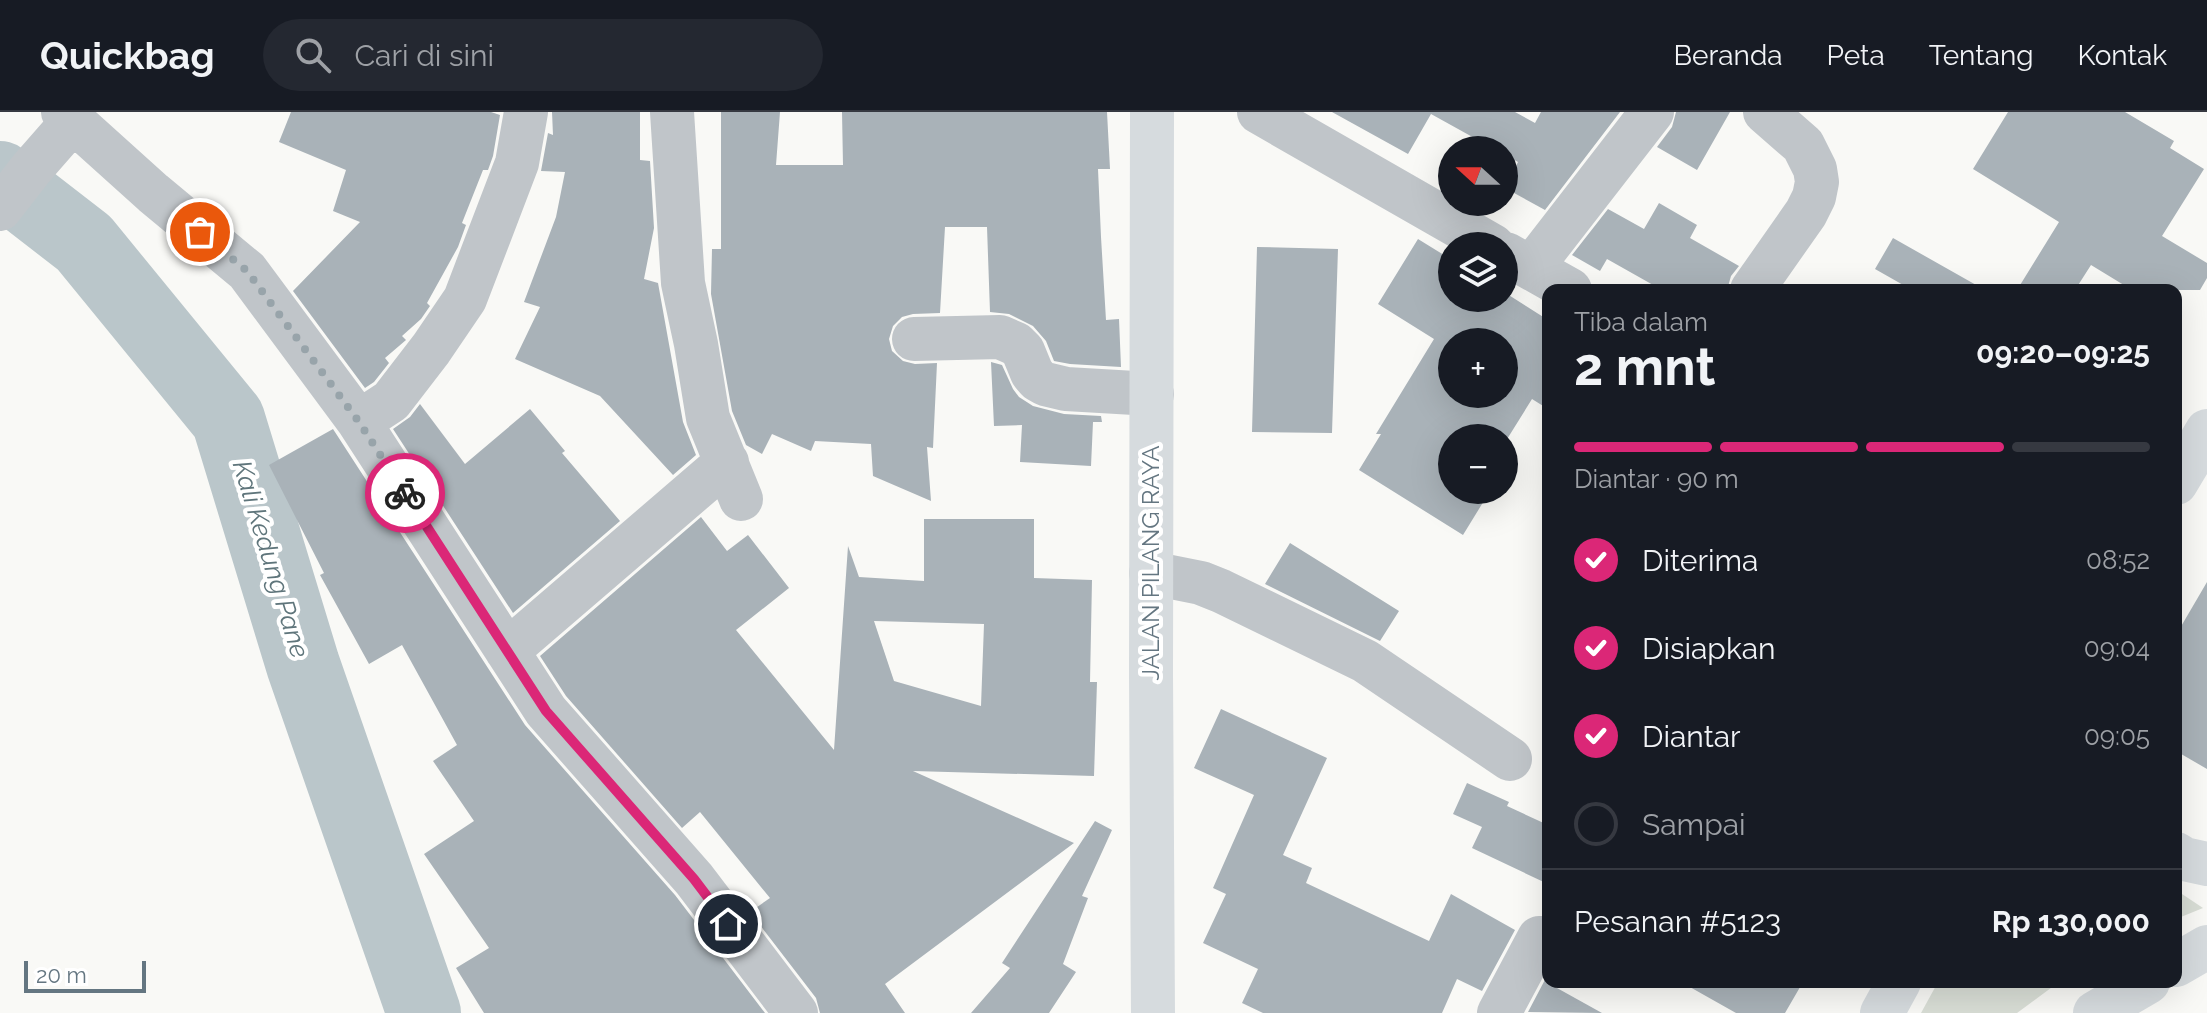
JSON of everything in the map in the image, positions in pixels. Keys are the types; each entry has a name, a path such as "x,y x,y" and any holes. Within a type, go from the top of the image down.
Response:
{"highway":[{"name":"JALAN PILANG RAYA","path":"1152,112 1153,1013"},
{"path":"2182,473 2207,431"},
{"path":"2182,858 2207,864"},
{"path":"2182,962 2207,947"},
{"path":"1882,1013 1896,988"},
{"path":"2095,1013 2138,988"}],"street":[{"path":"359,422 391,401 465,299 517,163 526,112"},
{"path":"507,651 734,481 708,418 683,283 672,112"},
{"path":"1259,112 1469,232"},
{"path":"1560,284 1518,260 1652,112"},
{"path":"1756,284 1806,213 1817,182 1815,169 1803,145 1765,112"},
{"path":"0,209 68,117 247,271 359,422 546,711 694,879 796,1013"},
{"path":"914,339 1000,337 1023,351 1032,373 1045,384 1066,389 1152,394"},
{"path":"1151,573 1201,583 1221,591 1365,661 1510,759"},
{"path":"1499,1013 1539,938"}],"shaded area":[{"path":"2182,894 2203,908 2182,917"},
{"path":"1935,988 2051,988 2017,1013 1921,1013"}],"building":[{"path":"291,112 491,112 500,115 488,170 483,170 462,223 466,225 458,247 427,303 430,306 402,336 406,340 385,358 389,363 374,382 365,388 293,291 360,222 333,211 346,170 279,142"},
{"path":"552,112 640,112 640,160 650,161 654,228 644,279 658,283 683,422 696,455 673,475 600,396 515,359 540,307 524,302 556,217 565,172 541,171 548,133 553,135"},
{"path":"721,112 780,112 776,165 843,165 842,112 1107,112 1110,169 1098,169 1101,237 1106,320 1119,319 1121,367 1054,361 1046,341 1033,326 1009,314 990,312 987,227 945,227 940,313 902,317 893,326 889,339 892,351 903,361 937,363 933,448 927,447 931,501 873,476 871,444 815,441 811,451 772,434 762,454 746,445 732,411 711,294 712,249 721,249"},
{"path":"1332,112 1515,112 1535,123 1541,112 1620,112 1545,210 1518,195 1518,136 1471,136 1431,114 1408,154"},
{"path":"1676,112 1730,112 1697,170 1657,147 1672,127"},
{"path":"2008,112 2125,112 2174,141 2170,148 2204,169 2162,236 2207,263 2207,278 2200,290 2182,290 2182,284 2122,284 2091,265 2079,284 2021,284 2059,222 1973,169"},
{"path":"1659,203 1697,225 1690,238 1739,266 1729,284 1651,284 1607,259 1600,271 1572,255 1608,209 1644,229"},
{"path":"1893,238 1974,284 1901,284 1875,269"},
{"path":"1418,239 1438,251 1438,312 1518,312 1518,301 1542,316 1542,405 1532,399 1516,424 1438,424 1438,504 1482,504 1463,535 1359,470 1381,434 1376,434 1434,339 1378,304"},
{"path":"1257,247 1338,249 1332,433 1252,432"},
{"path":"991,362 1002,365 1019,397 1033,406 1064,414 1101,416 1102,422 1093,422 1091,466 1020,462 1022,425 994,426"},
{"path":"420,404 465,464 530,409 565,451 562,453 620,521 513,613 393,429 410,417"},
{"path":"333,429 525,725 675,895 765,1013 484,1013 456,968 489,948 424,854 474,821 433,761 457,745 402,645 369,664 320,575 324,573 269,465"},
{"path":"701,517 727,551 748,535 789,588 736,630 834,750 848,546 859,577 924,581 924,519 1034,519 1034,578 1092,580 1090,682 1097,682 1094,776 913,771 1074,843 885,984 905,1013 820,1013 816,998 750,912 770,898 700,812 682,828 566,696 540,656","holes":["874,621 984,624 981,706 894,681"]},
{"path":"1290,543 1399,611 1380,641 1265,584"},
{"path":"2207,582 2207,769 2182,754 2182,625"},
{"path":"1221,709 1327,758 1283,855 1312,868 1306,883 1429,941 1451,894 1515,930 1482,991 1457,979 1442,1013 1263,1013 1242,1003 1258,969 1203,943 1226,894 1213,888 1254,795 1194,768"},
{"path":"1467,783 1509,802 1507,806 1542,822 1542,881 1472,848 1482,827 1453,814"},
{"path":"1095,821 1112,830 1082,896 1088,898 1063,964 1076,972 1049,1013 971,1013 1010,968 1002,963"},
{"path":"1542,985 1542,988 1557,988 1602,1013 1528,1012"},
{"path":"1692,988 1800,988 1785,1013 1736,1013"}],"waterway":[{"name":"Kali Kedung Pane","path":"0,178 84,243 228,419 303,665 424,1013"}],"way so far":[{"path":"200,232 247,271 359,422 405,493"}],"route":[{"path":"405,493 546,711 694,879 728,924"}]}
